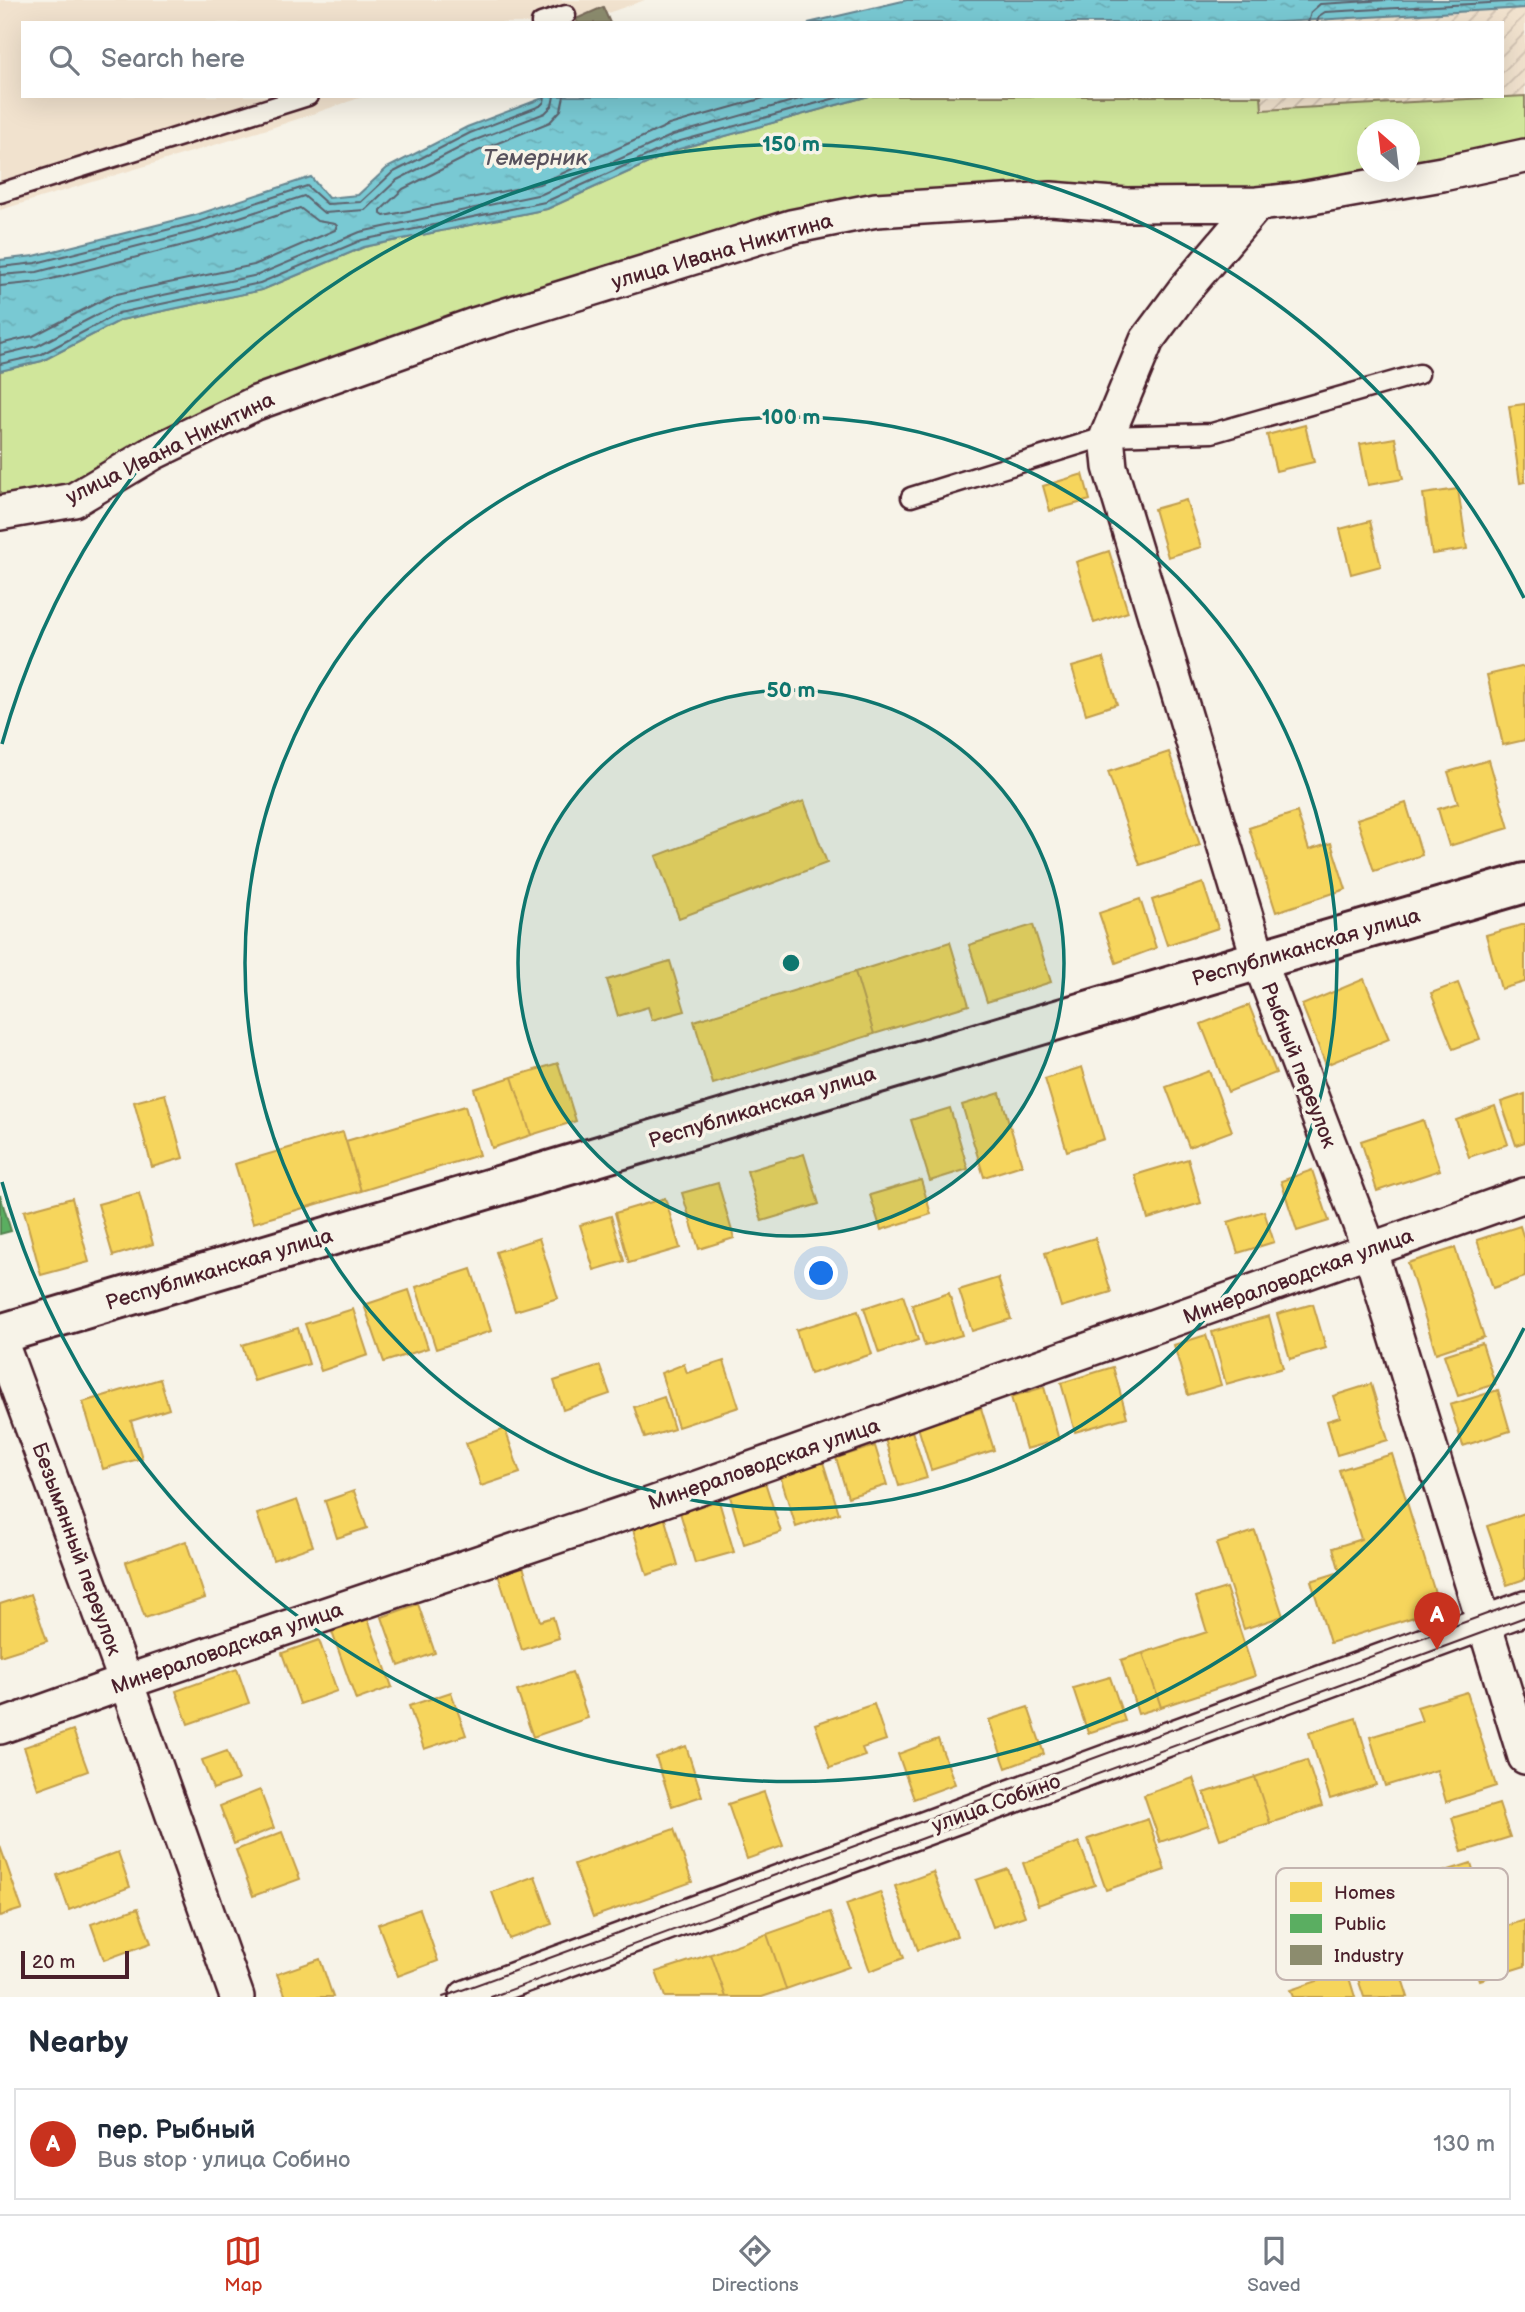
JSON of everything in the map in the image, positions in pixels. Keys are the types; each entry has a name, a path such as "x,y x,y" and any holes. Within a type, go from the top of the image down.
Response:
{"street":[{"name":"улица Ивана Никитина","path":"0,513 74,500 153,453 257,403 474,325 791,227 876,209 1051,199 1126,205 1256,204 1295,200 1442,174 1525,156"},
{"name":"Рыбный переулок","path":"1256,204 1185,289 1147,340 1107,436 1110,467 1259,960 1370,1251 1525,1757"},
{"name":"Республиканская улица","path":"0,1334 1525,883"},
{"name":"Минераловодская улица","path":"0,1727 639,1508 1525,1195"},
{"name":"Безымянный переулок","path":"0,1340 126,1682 237,1997"},
{"name":"улица Собино","path":"466,1997 1525,1608"}],"lane":[{"path":"547,21 566,15"},
{"path":"0,193 302,98"},
{"path":"911,497 1107,436 1212,433 1419,374"}],"shaded area":[{"path":"0,0 645,0 585,21 21,21 21,98 359,98 274,127 0,210"},
{"path":"1525,8 1525,96 1504,97 1504,21 1298,21"},
{"path":"1261,98 1487,98 1262,110"}],"green space":[{"path":"1525,96 1525,156 1442,174 1420,176 1420,119 1357,119 1357,181 791,227 153,453 0,513 0,371 42,361 121,320 262,290 364,247 547,209 679,149 862,98 1261,98 1262,110"}],"water":[{"path":"907,0 1525,0 1525,8 1298,21 817,21"},
{"name":"Темерник","path":"543,98 862,98 679,149 547,209 364,247 262,290 121,320 42,361 0,371 0,260 34,256 196,215 311,177 328,198 358,195 387,168 467,127"}],"building: Homes":[{"path":"1525,404 1525,482 1520,483 1509,406"},
{"path":"1305,425 1314,462 1276,471 1267,435"},
{"path":"1395,438 1403,479 1368,485 1360,444"},
{"path":"1083,474 1090,500 1050,511 1043,486"},
{"path":"1458,489 1467,549 1432,554 1423,494"},
{"path":"1186,500 1201,547 1168,557 1154,509"},
{"path":"1370,521 1381,566 1351,574 1340,529"},
{"path":"1109,551 1128,612 1094,623 1076,562"},
{"path":"1103,658 1117,704 1086,714 1072,667"},
{"path":"1525,666 1525,740 1503,745 1487,675"},
{"path":"1169,752 1200,845 1140,865 1108,772"},
{"path":"1489,760 1509,828 1449,846 1438,809 1458,803 1448,772"},
{"path":"804,801 827,863 679,918 656,856"},
{"path":"1406,803 1422,855 1374,871 1357,819"},
{"path":"1297,812 1309,850 1331,843 1346,889 1276,912 1249,828"},
{"path":"1203,883 1218,928 1167,945 1152,900"},
{"path":"1140,899 1156,948 1116,963 1099,913"},
{"path":"1525,924 1525,982 1501,989 1486,935"},
{"path":"1033,925 1051,982 987,1002 969,945"},
{"path":"950,942 969,1005 874,1034 855,972"},
{"path":"670,961 685,1011 652,1020 648,1007 618,1016 607,980"},
{"path":"855,972 874,1034 713,1084 694,1021"},
{"path":"1364,979 1389,1039 1326,1065 1302,1005"},
{"path":"1458,983 1480,1039 1453,1049 1431,993"},
{"path":"1249,1005 1276,1073 1228,1092 1201,1024"},
{"path":"558,1063 576,1121 531,1135 512,1077"},
{"path":"1082,1067 1104,1139 1067,1151 1045,1079"},
{"path":"1209,1071 1232,1131 1189,1147 1166,1087"},
{"path":"512,1077 531,1135 492,1148 474,1089"},
{"path":"1000,1093 1022,1165 984,1177 962,1105"},
{"path":"165,1094 183,1158 152,1167 134,1102"},
{"path":"1525,1094 1525,1142 1516,1145 1501,1102"},
{"path":"465,1106 479,1155 361,1191 346,1141"},
{"path":"1495,1106 1508,1144 1469,1157 1456,1120"},
{"path":"950,1108 968,1169 930,1181 911,1120"},
{"path":"1423,1120 1440,1170 1377,1191 1361,1141"},
{"path":"343,1132 361,1191 253,1223 235,1164"},
{"path":"804,1154 819,1204 762,1221 747,1171"},
{"path":"1188,1159 1201,1203 1148,1219 1135,1175"},
{"path":"1312,1170 1329,1221 1297,1231 1281,1181"},
{"path":"921,1180 931,1214 881,1230 870,1195"},
{"path":"718,1183 734,1238 699,1249 682,1193"},
{"path":"139,1193 153,1244 113,1256 98,1204"},
{"path":"72,1198 89,1262 41,1275 24,1211"},
{"path":"665,1198 680,1248 629,1263 615,1213"},
{"path":"1264,1211 1274,1242 1238,1253 1228,1222"},
{"path":"611,1216 624,1261 594,1270 580,1225"},
{"path":"1520,1226 1525,1242 1525,1277 1493,1288 1477,1240"},
{"path":"539,1238 558,1298 515,1311 496,1252"},
{"path":"1095,1238 1111,1292 1061,1307 1045,1253"},
{"path":"1455,1248 1484,1337 1436,1353 1408,1263"},
{"path":"471,1269 491,1331 436,1349 416,1287"},
{"path":"998,1278 1011,1319 972,1331 959,1290"},
{"path":"409,1290 428,1348 384,1362 364,1305"},
{"path":"949,1293 962,1335 925,1346 912,1305"},
{"path":"903,1295 918,1340 879,1353 864,1308"},
{"path":"1313,1304 1326,1348 1290,1359 1277,1314"},
{"path":"353,1309 368,1355 321,1371 305,1324"},
{"path":"858,1311 872,1354 810,1374 796,1330"},
{"path":"1269,1316 1283,1368 1226,1384 1212,1332"},
{"path":"298,1328 309,1364 254,1381 242,1345"},
{"path":"1206,1335 1221,1385 1188,1395 1174,1345"},
{"path":"1482,1343 1495,1384 1458,1396 1444,1355"},
{"path":"724,1361 739,1407 678,1427 661,1373 684,1364 687,1373"},
{"path":"600,1366 610,1394 563,1410 554,1381"},
{"path":"1113,1367 1127,1417 1075,1432 1061,1383"},
{"path":"160,1379 169,1409 131,1421 142,1458 103,1469 83,1402"},
{"path":"1371,1384 1388,1440 1337,1455 1327,1421 1340,1417 1333,1396"},
{"path":"1044,1387 1059,1440 1026,1449 1011,1397"},
{"path":"1498,1390 1510,1431 1463,1446 1450,1405"},
{"path":"664,1397 674,1429 645,1438 634,1407"},
{"path":"981,1408 994,1450 931,1470 918,1427"},
{"path":"505,1429 520,1473 481,1486 466,1443"},
{"path":"912,1431 927,1478 899,1486 885,1439"},
{"path":"875,1446 887,1485 848,1497 836,1458"},
{"path":"1392,1454 1440,1609 1330,1643 1311,1581 1340,1572 1333,1548 1361,1539 1339,1470"},
{"path":"823,1462 839,1513 796,1527 780,1475"},
{"path":"765,1482 781,1532 744,1544 729,1493"},
{"path":"354,1491 367,1528 337,1538 325,1501"},
{"path":"718,1498 734,1552 695,1563 679,1509"},
{"path":"297,1500 313,1546 273,1560 257,1514"},
{"path":"1525,1513 1525,1579 1507,1585 1487,1526"},
{"path":"664,1516 678,1565 647,1575 632,1526"},
{"path":"1255,1531 1283,1616 1244,1629 1216,1544"},
{"path":"186,1541 205,1598 145,1618 126,1562"},
{"path":"522,1563 540,1621 553,1617 559,1638 522,1650 497,1571"},
{"path":"1226,1588 1255,1676 1161,1707 1143,1653 1207,1632 1196,1597"},
{"path":"31,1594 47,1641 0,1656 0,1604"},
{"path":"418,1604 435,1653 399,1666 382,1617"},
{"path":"368,1619 392,1687 356,1700 332,1632"},
{"path":"319,1640 337,1691 300,1704 282,1653"},
{"path":"1143,1653 1161,1707 1138,1714 1121,1660"},
{"path":"237,1669 249,1703 188,1724 176,1691"},
{"path":"572,1672 588,1718 533,1737 517,1691"},
{"path":"1110,1677 1125,1721 1088,1733 1073,1688"},
{"path":"451,1692 466,1735 424,1749 409,1706"},
{"path":"1467,1692 1496,1786 1446,1802 1437,1770 1385,1786 1370,1737 1422,1721 1417,1707"},
{"path":"874,1704 886,1740 862,1748 865,1756 830,1768 815,1724"},
{"path":"1028,1707 1044,1754 1006,1768 989,1720"},
{"path":"1356,1718 1376,1785 1330,1799 1309,1733"},
{"path":"73,1730 88,1771 38,1789 24,1747"},
{"path":"938,1739 955,1784 914,1799 898,1754"},
{"path":"686,1746 702,1796 672,1806 656,1757"},
{"path":"227,1751 238,1780 213,1789 202,1760"},
{"path":"1307,1760 1322,1806 1270,1823 1255,1777"},
{"path":"1255,1777 1270,1823 1220,1839 1204,1793"},
{"path":"1193,1778 1209,1825 1160,1842 1144,1795"},
{"path":"260,1790 274,1828 234,1844 220,1806"},
{"path":"764,1792 783,1846 747,1859 728,1804"},
{"path":"1499,1804 1510,1837 1462,1852 1452,1818"},
{"path":"1148,1819 1165,1870 1106,1890 1088,1839"},
{"path":"674,1829 692,1882 593,1917 574,1864"},
{"path":"282,1832 300,1879 253,1896 236,1850"},
{"path":"1079,1842 1095,1885 1038,1905 1023,1863"},
{"path":"0,1846 22,1909 0,1916"},
{"path":"118,1852 130,1887 69,1910 57,1875"},
{"path":"1471,1863 1473,1868 1455,1868"},
{"path":"1008,1869 1025,1916 993,1927 976,1880"},
{"path":"933,1872 957,1936 918,1950 895,1886"},
{"path":"535,1876 552,1924 509,1939 492,1892"},
{"path":"880,1892 904,1958 870,1971 846,1904"},
{"path":"138,1908 151,1943 104,1960 91,1924"},
{"path":"420,1909 438,1961 398,1976 378,1924"},
{"path":"830,1912 849,1967 786,1989 767,1934"},
{"path":"1525,1920 1525,1966 1508,1971 1508,1925"},
{"path":"767,1934 786,1989 762,1997 726,1997 711,1954"},
{"path":"711,1954 726,1997 665,1997 656,1972"},
{"path":"320,1959 333,1997 286,1997 277,1974"},
{"path":"1320,1980 1350,1980 1355,1997 1293,1997 1290,1990"},
{"path":"1358,1980 1402,1980 1408,1997 1364,1997"}],"building: Public":[{"path":"0,1195 11,1231 0,1234"}],"building: Industry":[{"path":"603,7 609,21 577,21 576,19"}],"tram line":[{"path":"443,1997 1525,1600"},
{"path":"491,1997 1525,1617"}],"place":[{"name":"пер. Рыбный","path":"1437,1650"}]}
